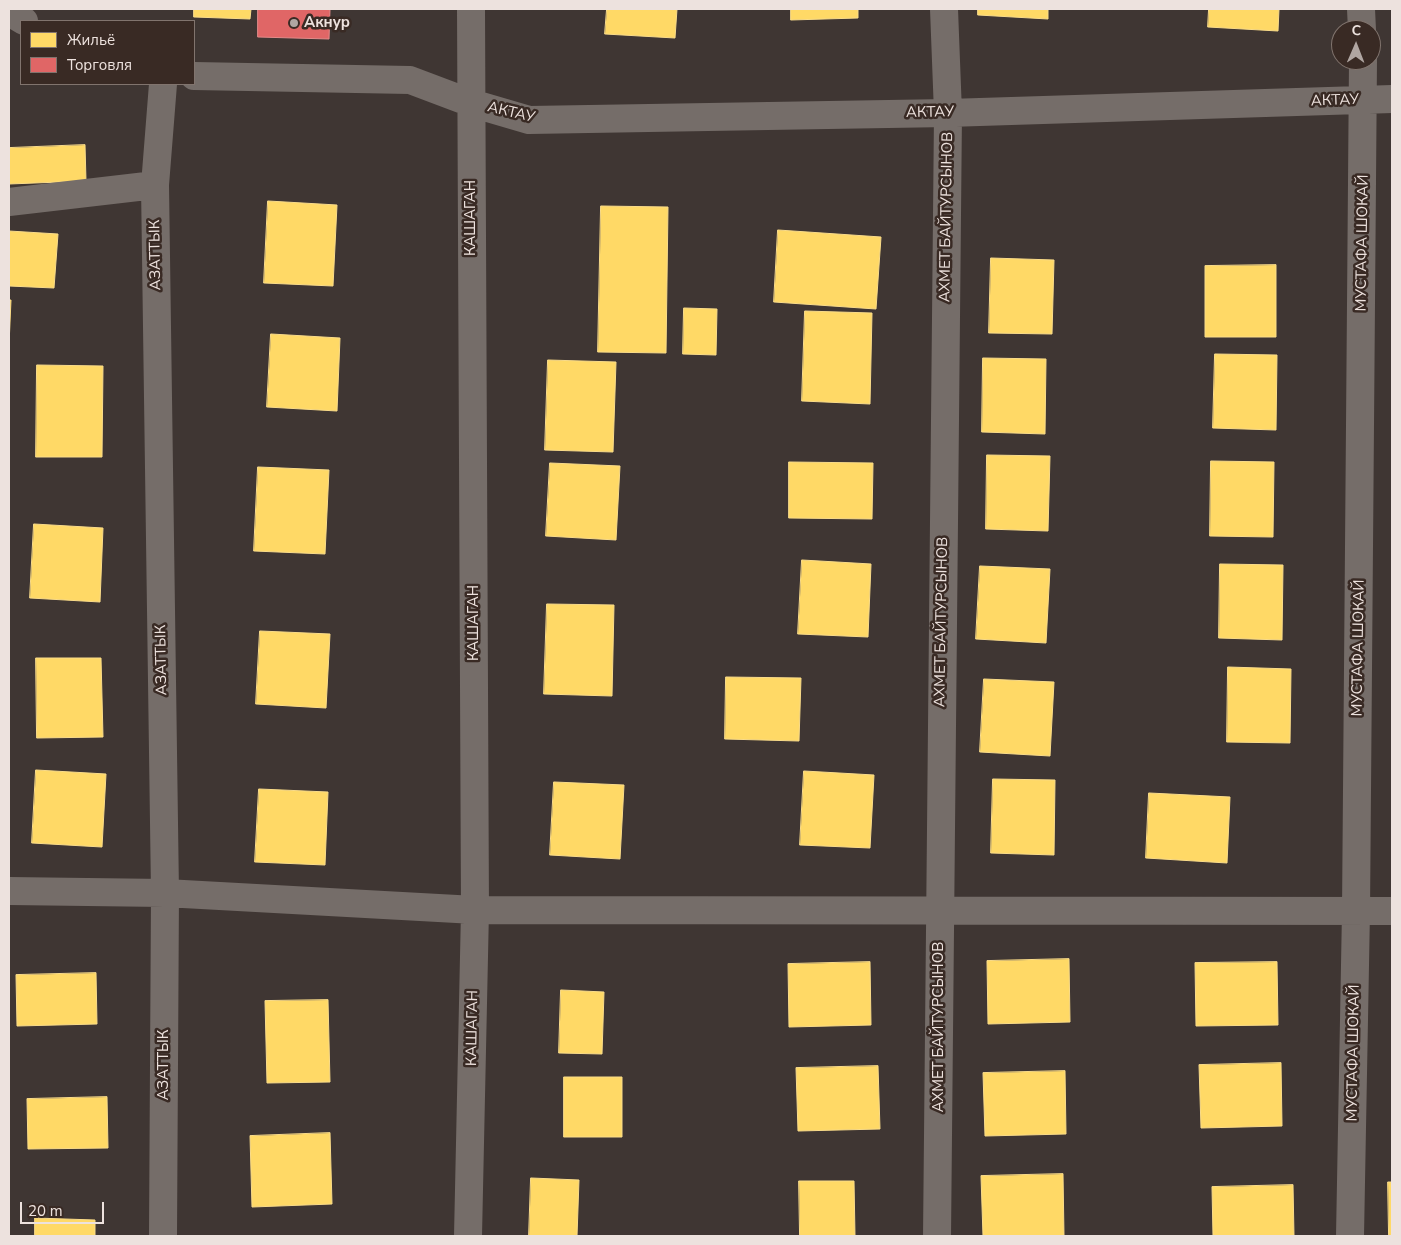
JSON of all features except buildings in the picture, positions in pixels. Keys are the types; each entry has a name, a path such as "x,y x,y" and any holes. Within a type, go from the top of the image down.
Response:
{"street":[{"name":"КАШАГАН","path":"468,1236 475,910 471,9"},
{"name":"АХМЕТ БАЙТУРСЫНОВ","path":"937,1236 948,112 944,9"},
{"path":"9,12 22,20"},
{"name":"МУСТАФА ШОКАЙ","path":"1350,1236 1356,911 1363,70"},
{"name":"АКТАУ","path":"195,76 410,80 471,103 529,120 948,112 1392,99"},
{"name":"АЗАТТЫК","path":"163,85 155,185 165,893 163,1236"},
{"path":"9,202 155,185"},
{"path":"9,891 165,893 475,910 939,912 1392,910"}],"place":[{"name":"Акнур","path":"294,23"}]}
